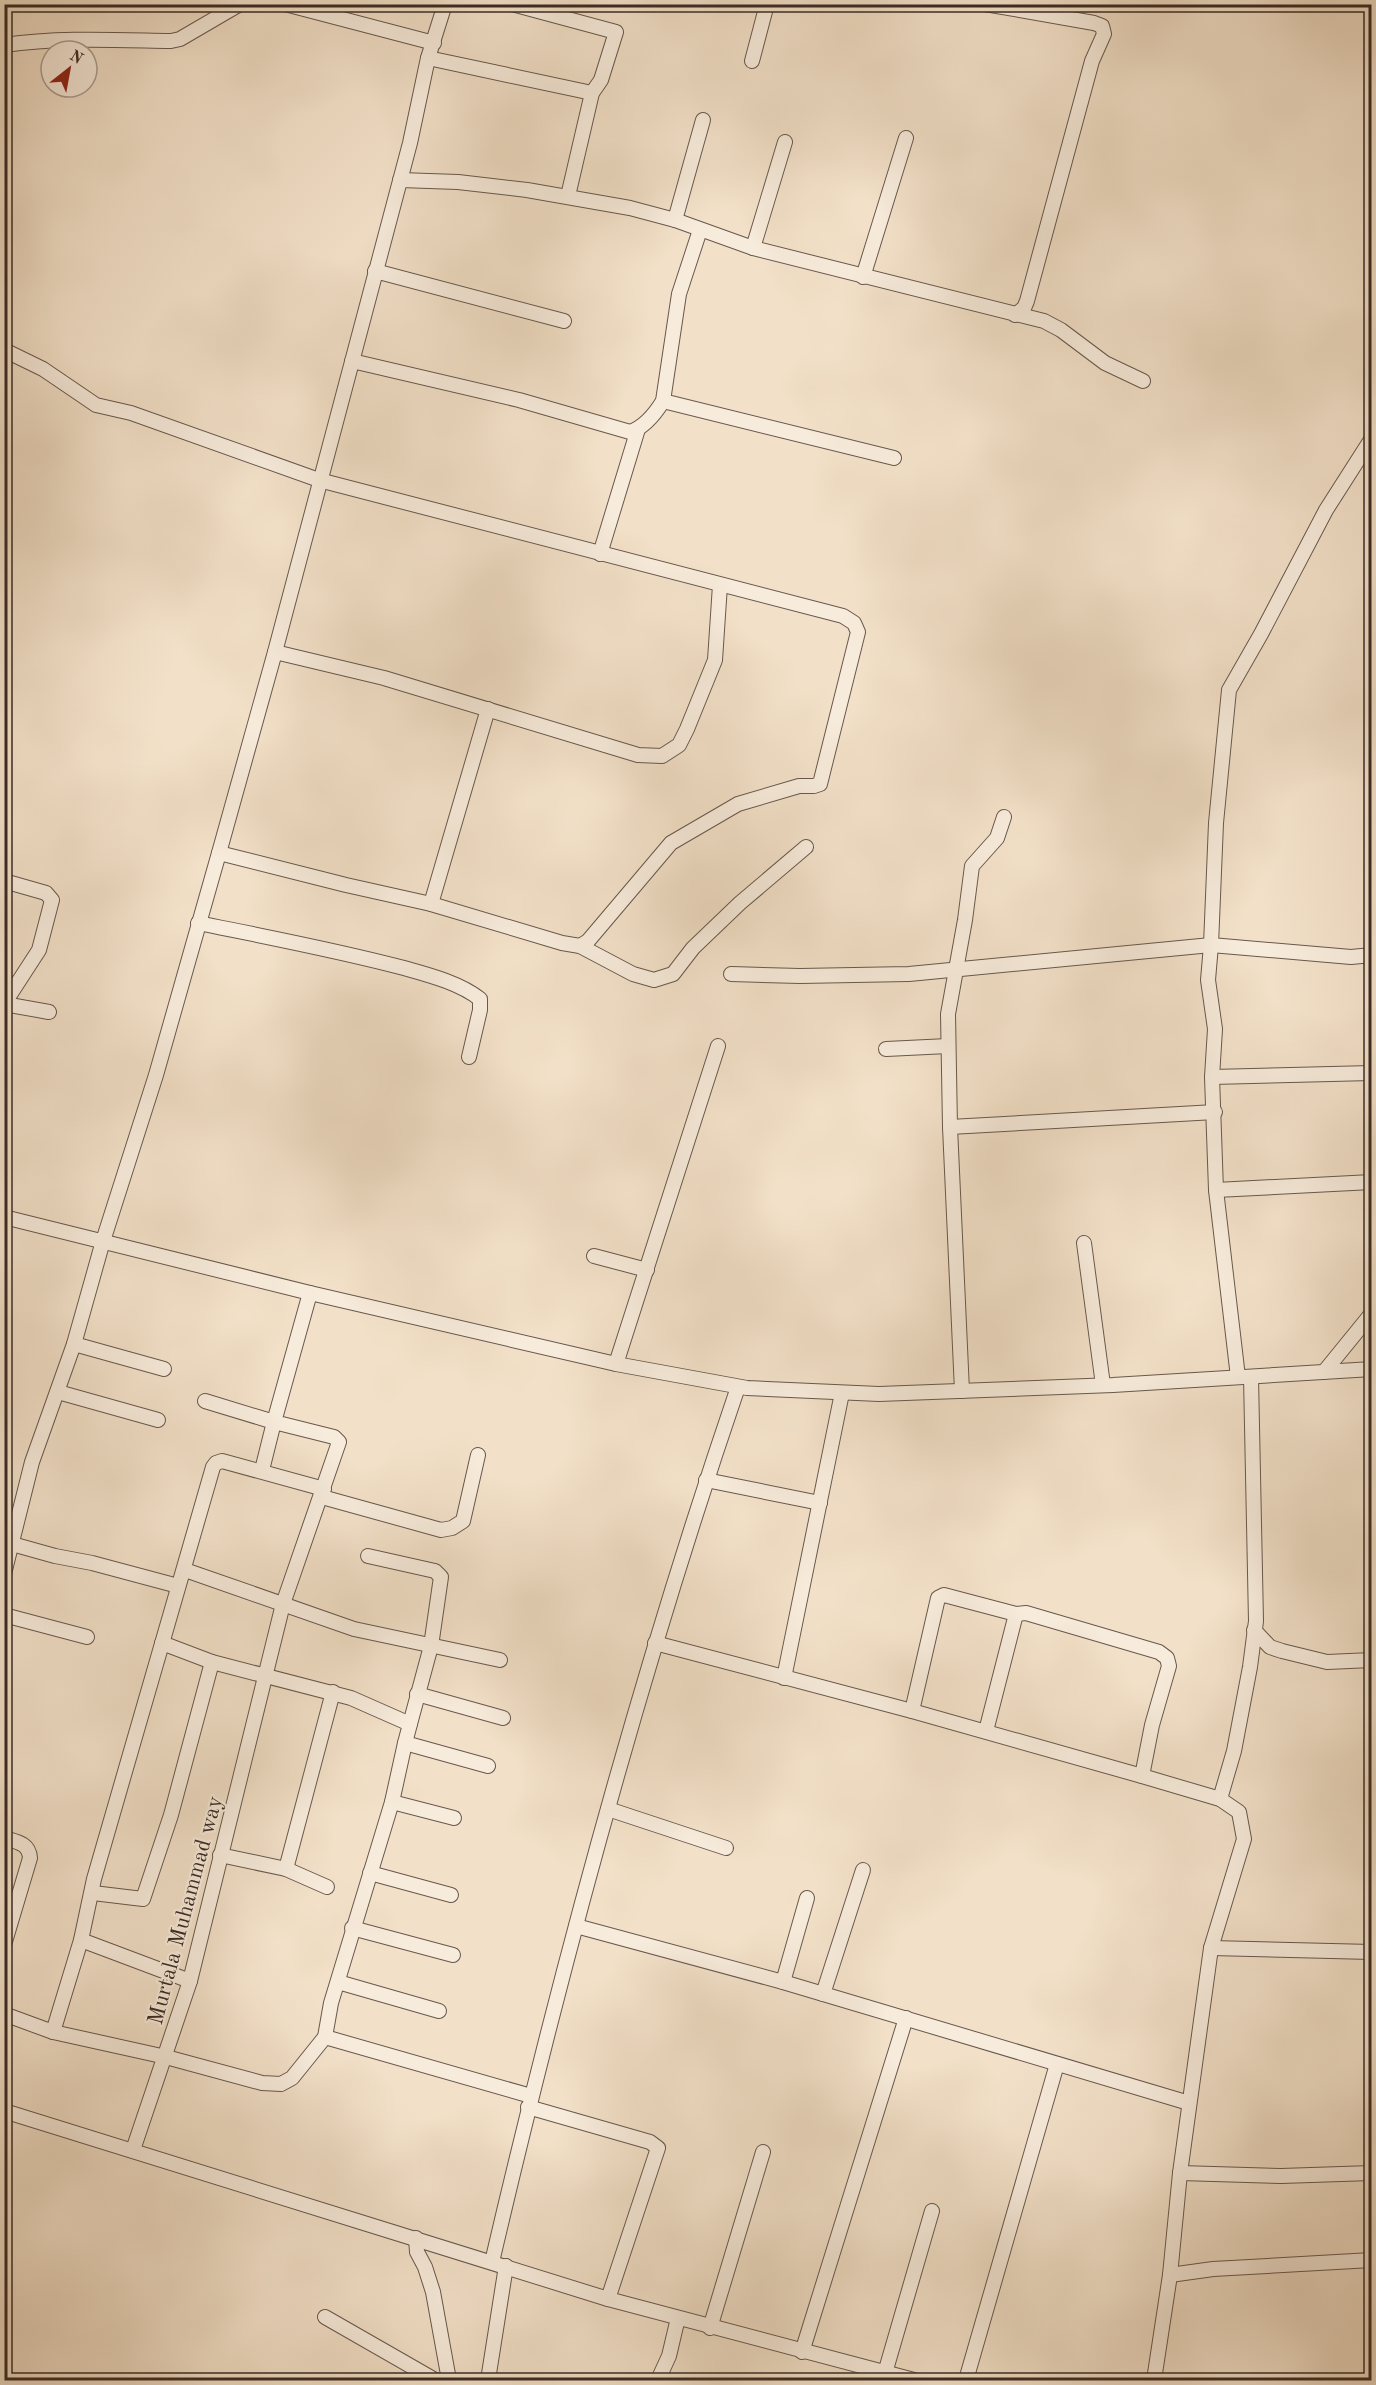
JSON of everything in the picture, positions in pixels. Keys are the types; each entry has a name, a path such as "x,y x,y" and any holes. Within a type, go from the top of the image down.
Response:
{"street":[{"path":"4,45 32,41 81,39 171,41 180,39 240,4"},
{"path":"285,4 434,44"},
{"path":"4,1574 32,1462 74,1344 103,1241 156,1075 219,853 275,652 445,4"},
{"path":"512,4 616,33 601,80 592,93 568,196"},
{"path":"752,62 767,4"},
{"path":"985,4 1052,10 1102,26 1104,34 1092,61 1027,301 1024,308 1016,315"},
{"path":"429,58 592,93"},
{"path":"675,220 703,120"},
{"path":"863,277 906,138"},
{"path":"753,248 785,142"},
{"path":"400,180 458,182 568,196 675,220 753,248 1044,321 1061,330 1105,363 1143,381"},
{"path":"352,361 519,400 630,432 638,429 655,414 663,402 679,294 700,230"},
{"path":"375,271 564,321"},
{"path":"4,350 43,369 96,405 131,413 319,480 843,616 856,627 858,632 820,784 799,786 738,804 671,843 588,941 580,946"},
{"path":"663,402 894,458"},
{"path":"600,554 638,429"},
{"path":"1220,1799 1234,1751 1250,1667 1254,1630 1244,1377 1216,1190 1212,1077 1215,1029 1208,980 1216,823 1229,690 1326,510 1371,438"},
{"path":"275,652 384,678 638,755 662,756 679,745 715,660 720,585"},
{"path":"431,904 488,709"},
{"path":"962,1391 950,1127 948,1014 972,866 997,838 1004,817"},
{"path":"219,853 431,904 562,943 580,946 633,974 654,980 673,974 707,933 806,847"},
{"path":"4,881 46,893 52,900 39,950 4,1004 49,1012"},
{"path":"198,922 367,958 426,975 471,992 480,999 480,1010 469,1058"},
{"path":"731,974 800,976 909,974 1211,945 1351,957 1371,955"},
{"path":"616,1364 718,1046"},
{"path":"886,1049 948,1046"},
{"path":"1212,1077 1371,1073"},
{"path":"950,1127 1215,1112"},
{"path":"1216,1190 1371,1182"},
{"path":"4,1217 310,1293 616,1364 738,1387 879,1394 1103,1385 1371,1369"},
{"path":"1084,1243 1103,1385"},
{"path":"594,1256 647,1270"},
{"path":"262,1470 310,1293"},
{"path":"1324,1372 1371,1313"},
{"path":"74,1344 164,1369"},
{"path":"492,2262 530,2102 608,1809 655,1643 738,1387"},
{"path":"58,1392 158,1420"},
{"path":"784,1678 842,1393"},
{"path":"205,1401 274,1422"},
{"name":"Murtala Muhammad way","path":"133,2150 166,2058 190,1981 283,1604 339,1443 338,1439 297,1426 274,1422"},
{"path":"54,2032 81,1940 93,1893 94,1879 178,1586 185,1570 216,1463 222,1461 262,1470 323,1493 441,1530 452,1528 463,1521 478,1455"},
{"path":"706,1480 820,1503"},
{"path":"12,1544 178,1586"},
{"path":"4,2014 54,2032 262,2083 281,2084 297,2073 325,2037 331,2003 352,1928 392,1802 430,1646 441,1577 435,1571 368,1556"},
{"path":"185,1570 354,1629 500,1660"},
{"path":"912,1711 938,1598 944,1595 1017,1614 1026,1613 1037,1616 1159,1652 1167,1658 1169,1666 1152,1725 1142,1776"},
{"path":"986,1731 1017,1614"},
{"path":"4,1615 87,1637"},
{"path":"1254,1630 1270,1647 1282,1651 1327,1662 1371,1660"},
{"path":"162,1643 212,1662 333,1692 410,1724"},
{"path":"655,1643 986,1731 1142,1776 1220,1799 1239,1812 1244,1839 1210,1948 1180,2173 1170,2275 1154,2380"},
{"path":"93,1893 143,1899 171,1815 212,1662"},
{"path":"286,1869 333,1692"},
{"path":"417,1694 503,1718"},
{"path":"405,1743 488,1766"},
{"path":"392,1802 454,1818"},
{"path":"608,1809 726,1848"},
{"path":"4,1838 26,1845 30,1850 30,1858 4,1945"},
{"path":"220,1855 286,1869 327,1887"},
{"path":"823,1994 863,1870"},
{"path":"370,1873 451,1895"},
{"path":"783,1982 807,1898"},
{"path":"576,1926 783,1982 1189,2103"},
{"path":"352,1928 453,1955"},
{"path":"81,1940 190,1981"},
{"path":"1210,1948 1371,1952"},
{"path":"338,1982 439,2011"},
{"path":"802,2352 906,2018"},
{"path":"325,2037 530,2102 650,2142 658,2148 608,2300"},
{"path":"966,2380 1057,2064"},
{"path":"4,2111 506,2266 608,2300 914,2380"},
{"path":"710,2328 763,2152"},
{"path":"1180,2173 1281,2176 1371,2173"},
{"path":"885,2373 932,2211"},
{"path":"416,2238 417,2252 433,2292 449,2380"},
{"path":"1170,2275 1213,2268 1371,2260"},
{"path":"488,2380 506,2266"},
{"path":"325,2317 435,2380"},
{"path":"658,2380 669,2356 678,2318"}]}
